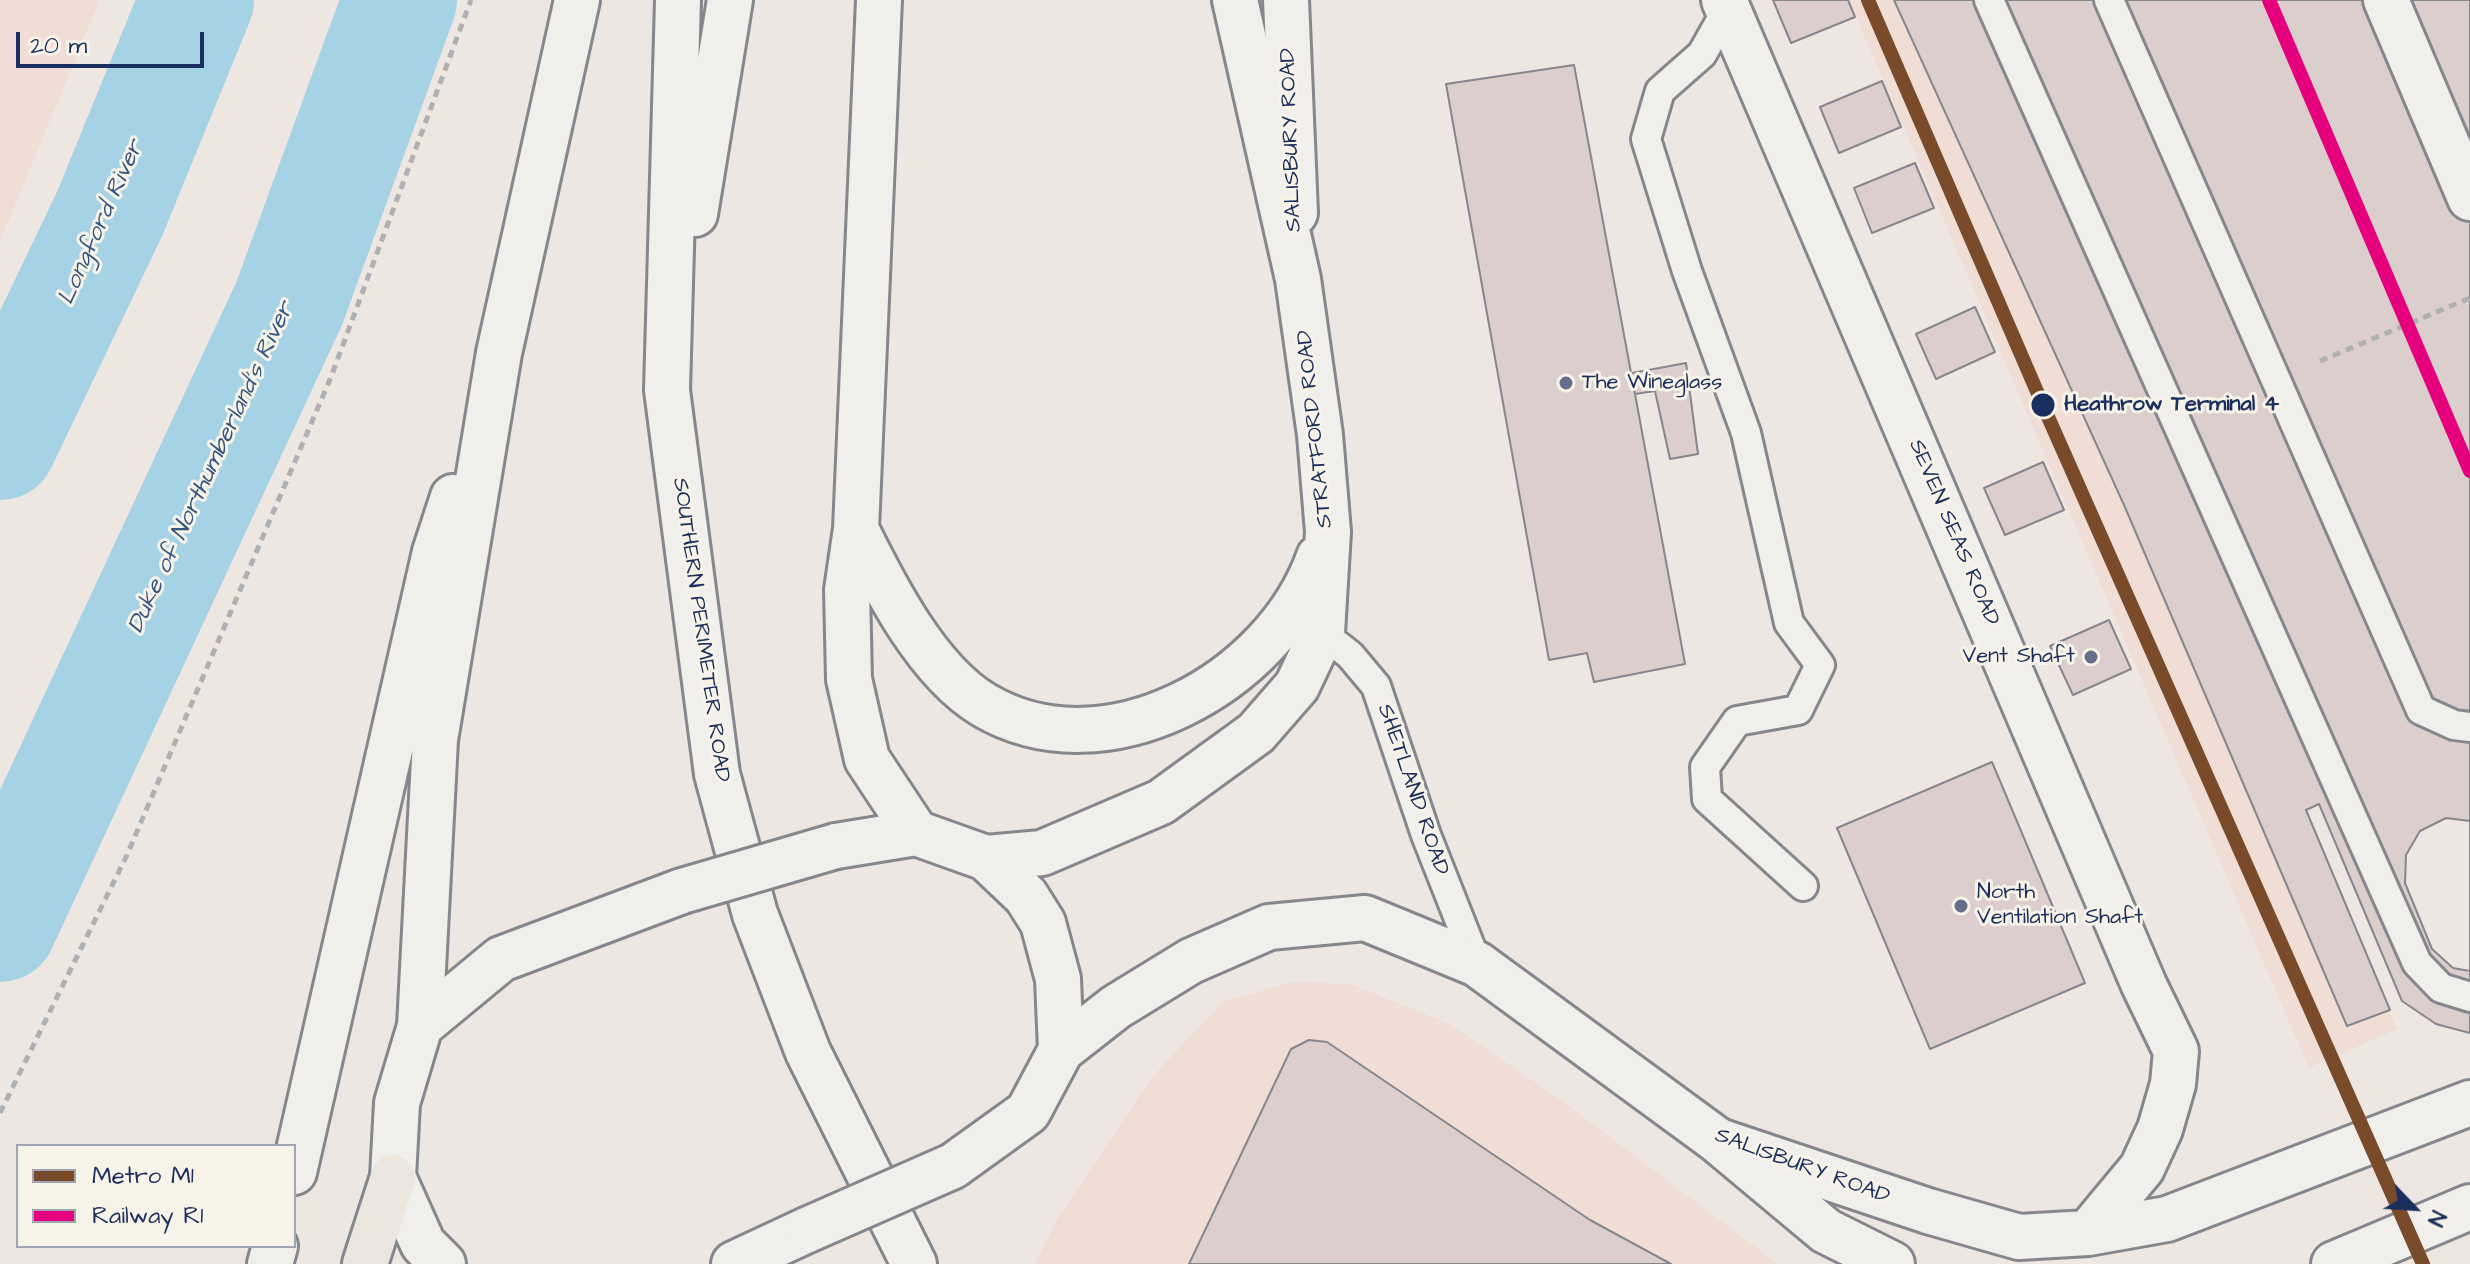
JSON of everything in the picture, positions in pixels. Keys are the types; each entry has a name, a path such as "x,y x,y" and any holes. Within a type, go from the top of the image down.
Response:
{"highway":[{"path":"365,1264 393,1177"}],"street":[{"path":"443,1264 423,1244 393,1177 397,1103 420,1026 435,740 499,353 577,0"},
{"name":"SOUTHERN PERIMETER ROAD","path":"678,0 667,390 717,774 755,914 808,1052 914,1264"},
{"name":"SOUTHERN PERIMETER ROAD","path":"667,390 730,0"},
{"path":"879,0 856,529 847,590 849,679 867,759 916,833"},
{"name":"STRATFORD ROAD","path":"986,858 1042,853 1161,802 1256,733 1297,686 1322,633 1328,532 1320,435 1298,279 1235,0"},
{"name":"SALISBURY ROAD","path":"1286,0 1298,279"},
{"path":"2386,0 2470,198"},
{"name":"SEVEN SEAS ROAD","path":"1726,4 2144,985 2176,1051 2173,1084 2160,1129 2142,1168 2088,1233"},
{"path":"296,1163 435,552 499,353"},
{"path":"856,529 885,588 939,665 982,704 1031,727 1077,732 1123,725 1179,705 1227,680 1284,623 1310,583 1328,532"},
{"path":"420,1026 501,959 682,891 836,846 916,833 986,858 1026,896 1043,923 1058,979 1061,1050 1028,1112 953,1166 804,1247 734,1264"},
{"name":"SALISBURY ROAD","path":"1061,1050 1116,1007 1191,961 1269,927 1365,918 1477,964 1717,1140 1928,1211 2019,1237 2088,1233 2167,1219 2470,1103"},
{"path":"1717,1140 1826,1231 1892,1264"},
{"path":"2334,1264 2470,1207"}],"lane":[{"path":"1989,0 2417,963 2441,988 2470,997"},
{"path":"2109,0 2421,710 2454,725 2470,727"},
{"path":"1726,4 1702,54 1660,91 1646,139 1687,271 1746,433 1789,623 1820,665 1798,710 1737,721 1705,767 1707,799 1803,886"},
{"name":"SHETLAND ROAD","path":"1322,633 1350,655 1376,686 1426,835 1477,964"}],"path":[{"path":"0,1113 127,855 331,377 471,0"},
{"path":"2276,380 2470,298"}],"shaded area":[{"path":"0,0 100,0 0,241"},
{"path":"1849,0 1954,0 2397,1029 2309,1068"},
{"path":"1294,982 1350,984 1448,1023 1558,1098 1778,1264 1035,1264 1058,1218 1153,1076 1224,1001"}],"building":[{"path":"1773,0 1848,0 1855,17 1791,43"},
{"path":"1894,0 2470,0 2470,1033 2436,1024 2402,1001 2319,804 2306,810 2390,1010 2347,1026 2124,505"},
{"name":"The Wineglass","path":"1574,65 1685,664 1594,682 1587,653 1549,660 1446,84"},
{"path":"1882,81 1901,127 1839,153 1820,107"},
{"path":"1915,163 1934,208 1872,233 1854,188"},
{"path":"1975,307 1995,352 1936,379 1916,334"},
{"path":"1686,363 1698,454 1670,459 1655,391 1635,394 1632,373"},
{"path":"2043,462 2064,510 2005,535 1984,488"},
{"name":"Vent Shaft","path":"2109,620 2131,669 2073,695 2050,646"},
{"name":"North Ventilation Shaft","path":"1992,762 2085,983 1930,1049 1837,828"},
{"path":"2446,818 2470,821 2470,971 2453,968 2432,949 2405,883 2406,855 2420,831"},
{"path":"1309,1040 1327,1042 1590,1220 1671,1264 1189,1264 1291,1049"}],"waterway":[{"name":"Longford River","path":"0,443 110,213 197,0"},
{"name":"Duke of Northumberland's River","path":"0,925 289,304 400,0"}],"metro line":[{"name":"M1","path":"1868,0 2045,410 2423,1264"}],"rail line":[{"name":"R1","path":"2269,0 2470,471"}],"place":[{"name":"The Wineglass","path":"1566,383"},
{"name":"Heathrow Terminal 4","path":"2043,405"},
{"name":"Vent Shaft","path":"2091,657"},
{"name":"North Ventilation Shaft","path":"1961,906"}]}
